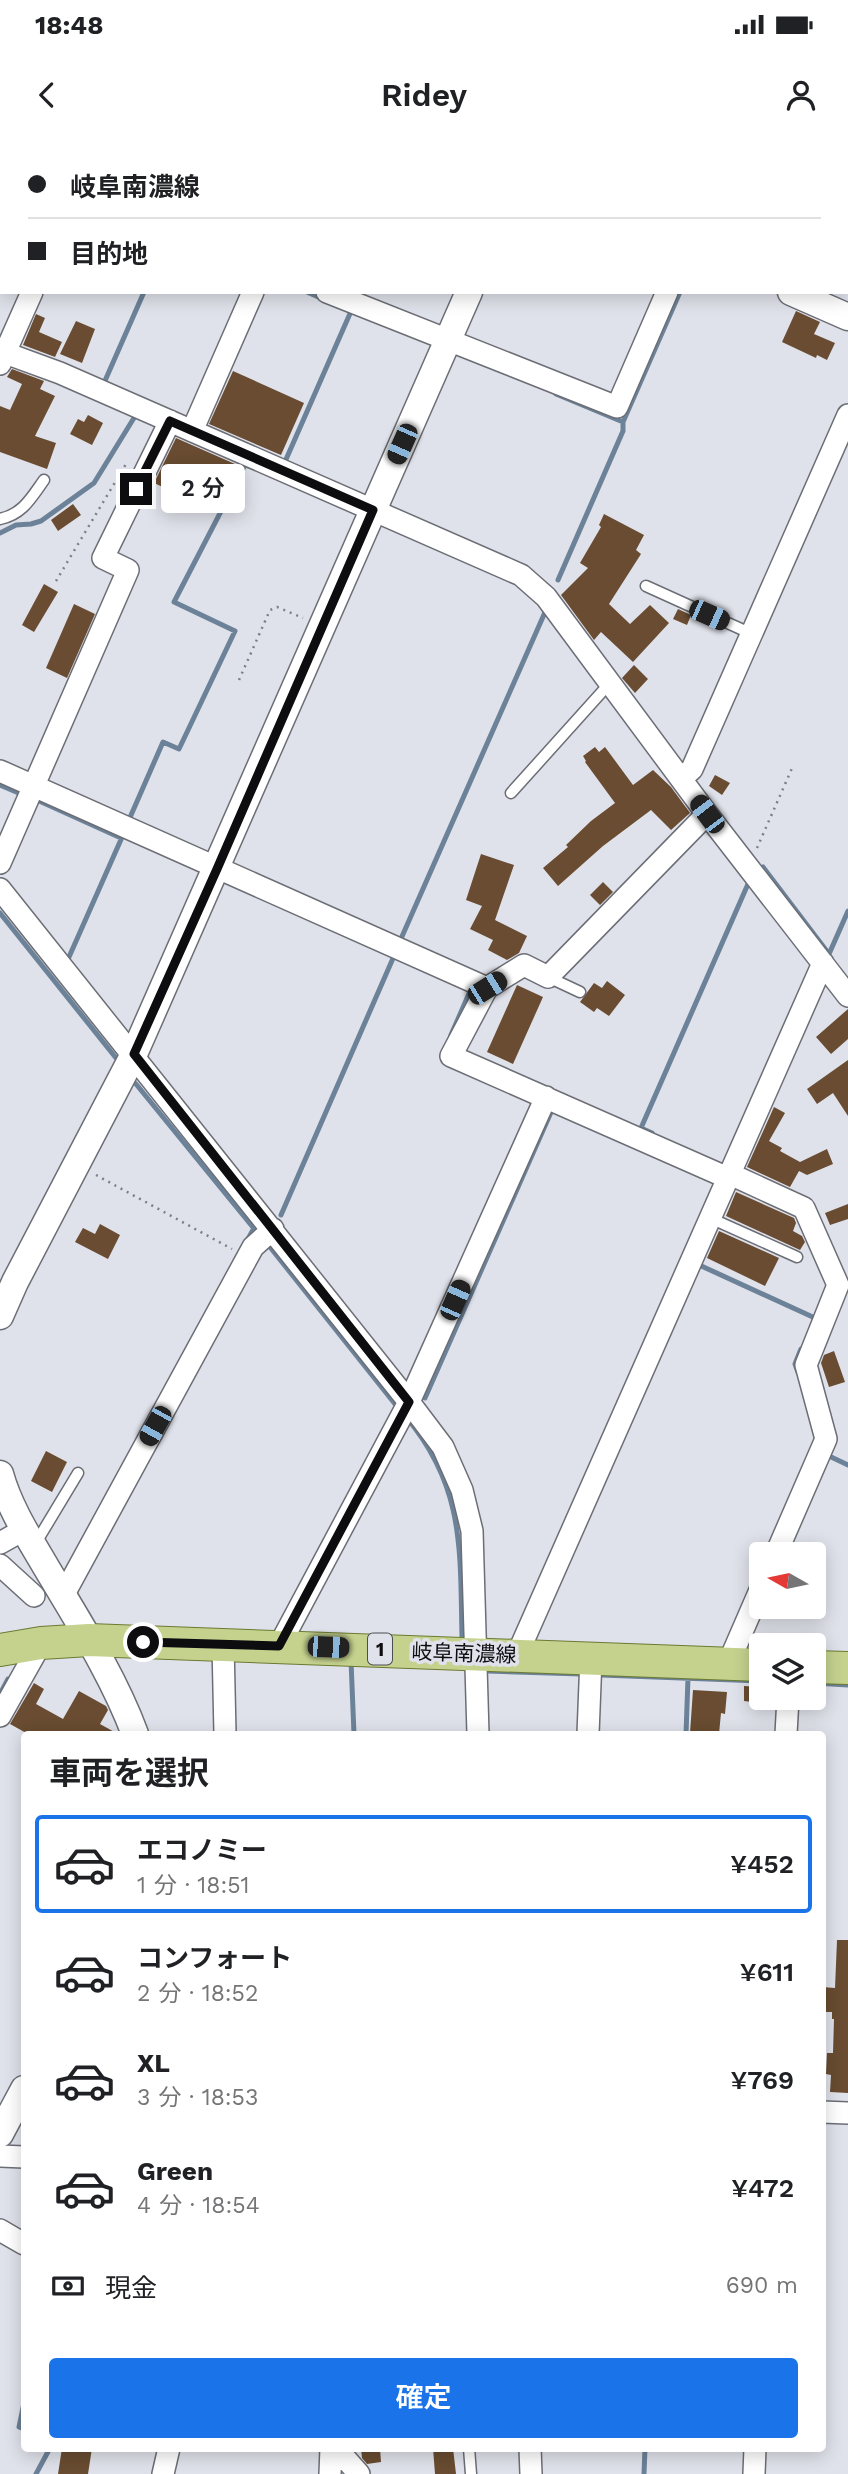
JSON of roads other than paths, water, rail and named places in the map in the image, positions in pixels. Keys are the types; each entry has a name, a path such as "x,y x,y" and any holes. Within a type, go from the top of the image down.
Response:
{"main road":[{"name":"岐阜南濃線","path":"13,1652 89,1640 749,1665"},
{"path":"826,1667 848,1668"}],"street":[{"path":"31,294 2,356 60,373 521,575 546,597 707,814 848,996"},
{"path":"192,431 252,294"},
{"path":"331,294 446,346 617,407 666,294"},
{"path":"0,1316 15,1282 134,1054 468,294"},
{"path":"796,294 848,317"},
{"path":"681,779 692,769 848,415"},
{"path":"0,863 128,570 103,558 170,421"},
{"path":"0,771 487,988"},
{"path":"707,814 548,977 524,965 487,988 452,1056 804,1208 838,1285 839,1306 806,1365 826,1439 781,1542"},
{"path":"0,888 273,1229 443,1447 462,1490 472,1531 478,1731"},
{"path":"517,1655 823,963"},
{"path":"279,1646 409,1402 546,1097"},
{"path":"63,1595 253,1247 273,1229"},
{"path":"0,1474 29,1538 89,1640 128,1714 134,1731"},
{"path":"0,1543 29,1538"},
{"path":"0,1565 34,1596"},
{"path":"728,1664 749,1616"},
{"path":"223,1644 226,1731"},
{"path":"0,1716 13,1652"},
{"path":"588,1731 591,1658"},
{"path":"786,1731 787,1710"},
{"path":"0,2134 21,2095"},
{"path":"826,2112 848,2113"},
{"path":"0,2156 21,2157"},
{"path":"0,2230 21,2242"},
{"path":"163,2474 168,2452"},
{"path":"330,2474 333,2452"},
{"path":"337,2452 359,2474"},
{"path":"530,2452 531,2474"},
{"path":"754,2474 755,2452"}],"lane":[{"path":"0,519 10,517 23,509 44,480"},
{"path":"646,586 752,634"},
{"path":"511,793 610,684"},
{"path":"548,977 580,992"},
{"path":"710,1218 797,1257"},
{"path":"29,1538 78,1473"},
{"path":"469,2452 471,2473"}],"waterway":[{"path":"104,383 143,294"},
{"path":"312,294 323,299"},
{"path":"556,394 623,422 679,294"},
{"path":"284,464 352,309"},
{"path":"0,533 16,525 41,521 94,483 137,413 134,412"},
{"path":"558,580 623,431 623,422"},
{"path":"128,822 163,742 179,749 235,631 174,602 245,465 249,466"},
{"path":"400,941 546,610"},
{"path":"0,785 21,794"},
{"path":"37,800 121,838"},
{"path":"69,957 123,835"},
{"path":"763,867 829,954 848,911"},
{"path":"652,1133 641,1128 748,884"},
{"path":"0,913 116,1058"},
{"path":"281,1215 394,956 397,957"},
{"path":"451,1035 471,989 467,988"},
{"path":"136,1084 256,1231"},
{"path":"425,1398 552,1110"},
{"path":"247,1241 254,1228"},
{"path":"266,1242 399,1409"},
{"path":"697,1264 815,1318 814,1320"},
{"path":"798,1372 795,1364 801,1349"},
{"path":"406,1417 425,1443 449,1495 459,1548 462,1637"},
{"path":"829,1456 848,1465"},
{"path":"351,1661 354,1731"},
{"path":"487,1671 581,1674"},
{"path":"601,1675 749,1681"},
{"path":"686,1731 688,1678"},
{"path":"0,1694 8,1679"},
{"path":"826,1684 848,1685"},
{"path":"21,2417 21,2428"},
{"path":"36,2474 48,2452"},
{"path":"644,2474 645,2452"}]}
